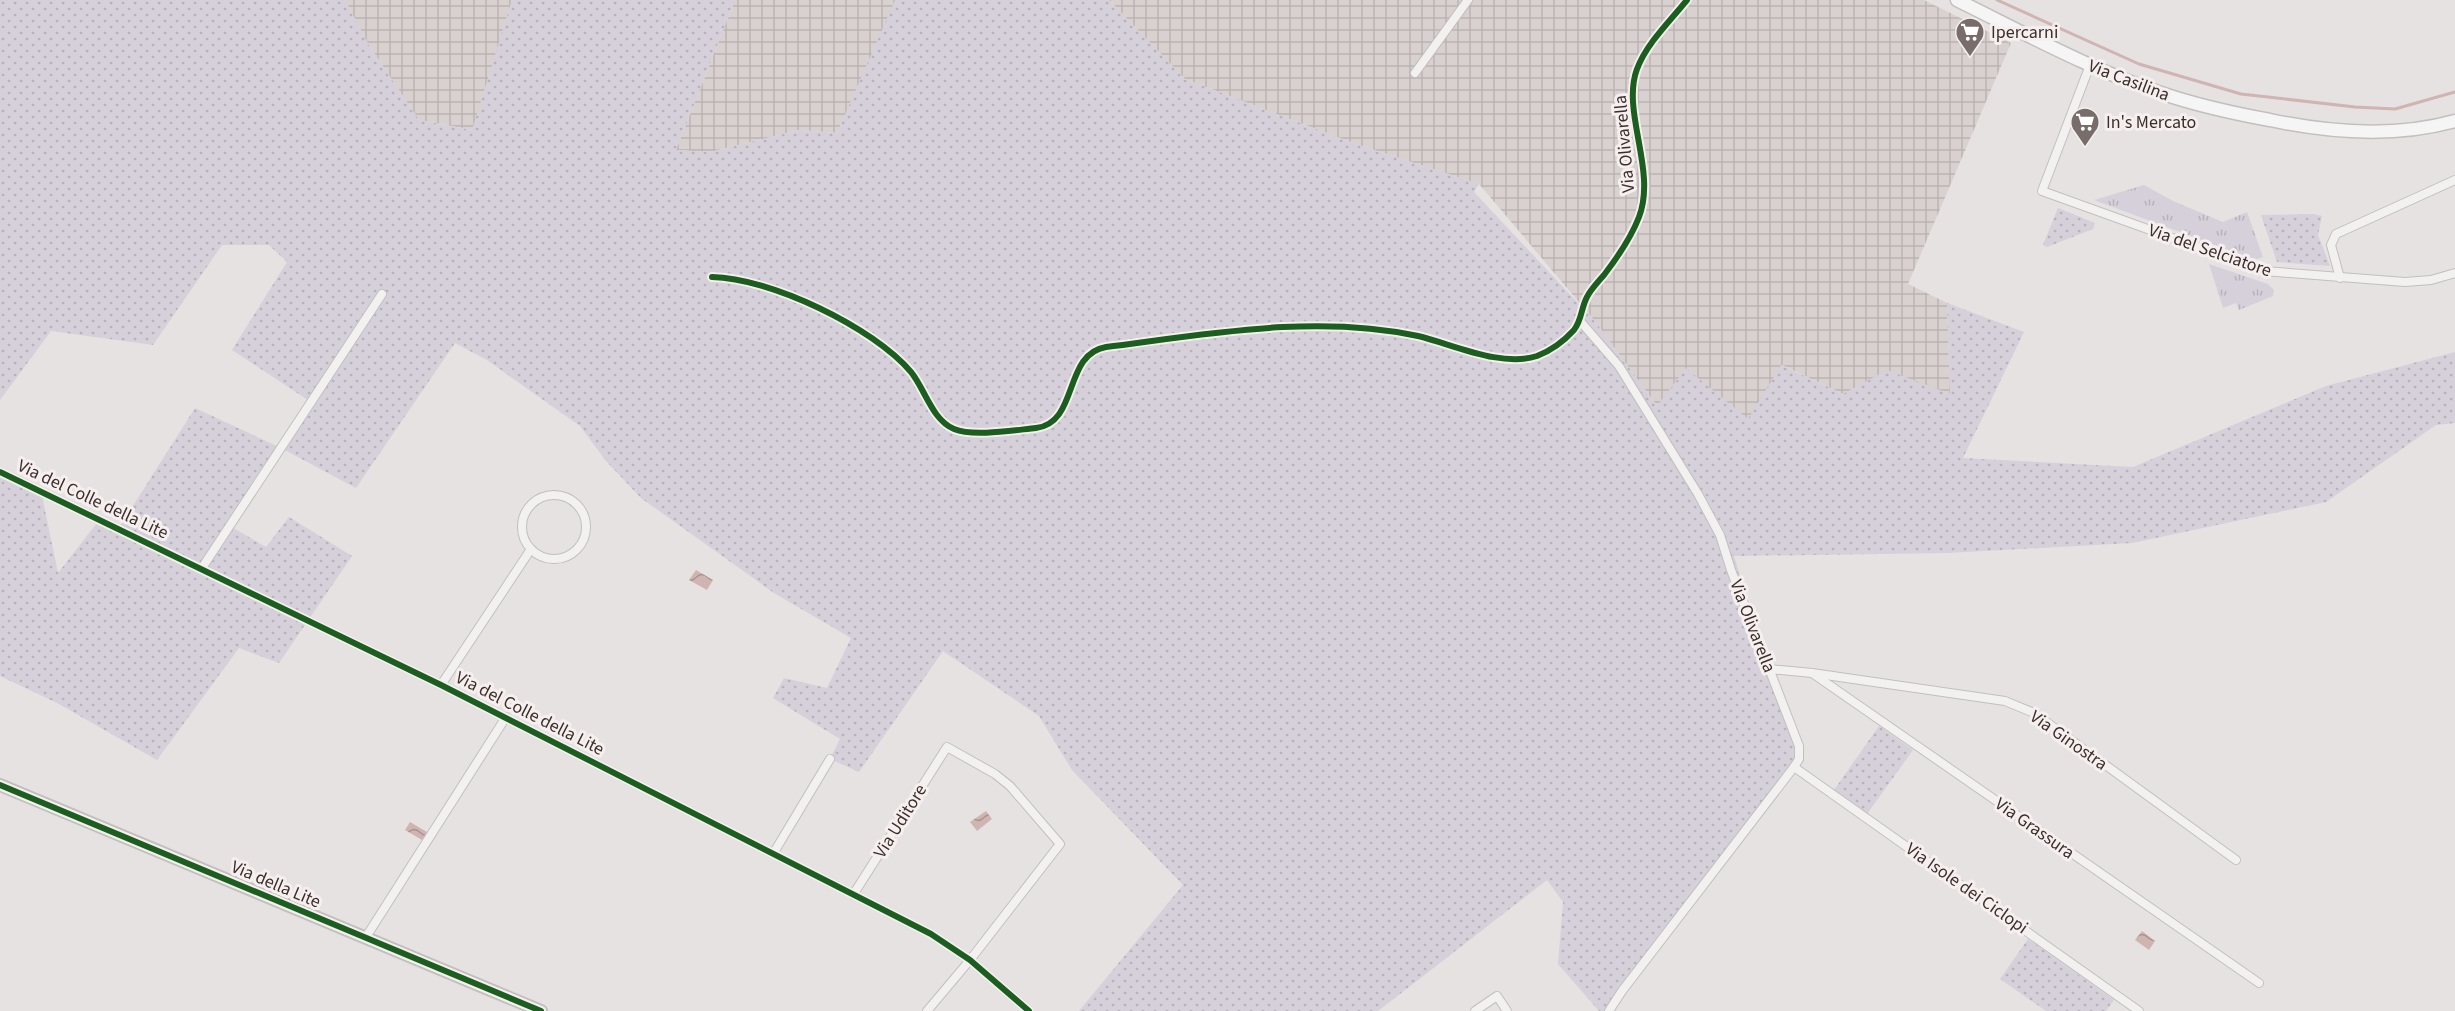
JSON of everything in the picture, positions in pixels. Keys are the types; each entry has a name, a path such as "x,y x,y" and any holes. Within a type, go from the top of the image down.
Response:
{"main road":[{"name":"Via Casilina","path":"1957,0 2090,66 2174,98 2243,115 2316,129 2365,132 2408,131 2455,121"}],"street":[{"path":"1415,73 1468,0"},
{"name":"Via Olivarella","path":"1687,0 1652,43 1636,71 1633,97 1644,180 1642,209 1633,231 1617,257 1587,298 1580,321 1618,366 1698,494 1720,535 1799,746 1798,759 1794,767"},
{"name":"Via del Selciatore","path":"2090,66 2042,191 2259,270 2280,274 2420,281 2455,273"},
{"path":"2408,131 2455,128"},
{"path":"2340,278 2331,245 2336,234 2455,180"},
{"path":"712,277 757,283 809,303 851,326 890,352 908,369 946,425 966,432 1036,428 1050,423 1061,411 1085,358 1102,348 1244,331 1334,328 1409,334 1483,354 1518,359 1532,357 1549,350 1572,332 1580,321"},
{"path":"202,568 382,294"},
{"name":"Via del Colle della Lite","path":"0,472 506,717 931,934 970,960 1029,1011"},
{"path":"548,496 567,498 575,503 582,511 586,531 577,549 569,555 549,559 531,549 526,541 523,522 531,505 548,496"},
{"path":"441,685 531,549"},
{"name":"Via Ginostra","path":"1769,669 1812,673 2005,701 2020,706 2034,713 2236,860"},
{"name":"Via Grassura","path":"1812,673 2259,984"},
{"path":"366,938 506,717"},
{"name":"Via Uditore","path":"853,895 947,747 995,774 1010,786 1060,844 970,960"},
{"path":"773,854 830,759"},
{"path":"1610,1011 1622,991 1794,767"},
{"name":"Via Isole dei Ciclopi","path":"1794,767 2139,1011"},
{"name":"Via della Lite","path":"0,785 541,1011"},
{"path":"927,1011 970,960"},
{"path":"1475,1011 1497,996 1507,1011"}],"shaded area":[{"path":"345,0 512,0 473,130 419,120 368,44"},
{"path":"735,0 896,0 837,133 799,130 710,152 676,150"},
{"path":"1109,0 1924,0 2011,43 1908,284 1947,303 1950,394 1887,371 1843,394 1782,365 1748,420 1657,406 1594,320 1479,184 1353,143 1185,79"}],"green space":[{"path":"0,0 345,0 368,44 419,120 472,130 512,0 735,0 676,150 710,152 799,130 837,133 895,0 1109,0 1185,79 1353,143 1479,184 1474,192 1594,320 1657,406 1686,368 1748,419 1781,365 1843,394 1887,370 1950,394 1947,303 2024,332 1963,458 2133,467 2326,386 2455,352 2455,423 2436,425 2326,502 2132,543 1947,553 1734,556 1769,669 1799,746 1794,767 1609,1011 1599,1011 1558,964 1563,902 1547,880 1378,1011 1079,1011 1183,885 1072,770 1039,716 943,651 859,772 830,759 840,739 773,698 784,678 827,688 851,638 774,593 641,498 606,461 580,426 487,360 455,343 356,488 281,448 311,402 232,350 287,262 269,245 222,245 153,345 51,331 0,400"},
{"path":"2144,185 2173,201 2223,222 2247,212 2263,257 2257,259 2242,255 2094,200"},
{"path":"2058,208 2095,223 2093,229 2047,247 2043,245"},
{"path":"2313,214 2322,216 2318,235 2330,266 2277,262 2261,215"},
{"path":"2209,264 2268,284 2274,290 2273,296 2239,310 2236,303 2223,308"},
{"path":"195,408 281,448 230,526 266,547 289,517 352,556 279,663 239,648 157,760 57,703 0,676 0,472 41,491 58,573 100,519 119,528"},
{"path":"1879,726 1913,750 1867,814 1834,790"},
{"path":"2028,939 2114,1000 2106,1011 2046,1011 2000,979"}],"water":[{"path":"696,570 713,580 707,590 689,580"},
{"path":"986,811 992,819 977,831 970,822"},
{"path":"410,822 427,832 422,840 405,830"},
{"path":"2142,931 2155,941 2149,950 2135,940"}],"waterway":[{"path":"1997,0 2139,64 2241,94 2355,107 2395,109 2455,92"}],"cycle path":[{"path":"712,277 762,286 819,308 847,322 894,355 911,372 934,411 946,425 972,432 1036,428 1050,423 1066,402 1083,362 1092,352 1106,347 1223,332 1301,326 1379,330 1418,336 1477,354 1508,359 1537,356 1557,345 1574,330 1589,294 1619,255 1636,225 1643,199 1644,180 1635,122 1633,86 1641,59 1687,0"},
{"path":"0,472 441,685 931,934 970,960 1029,1011"},
{"path":"0,785 541,1011"}],"place":[{"name":"Ipercarni","path":"1970,58"},
{"name":"In's Mercato","path":"2085,148"}]}
